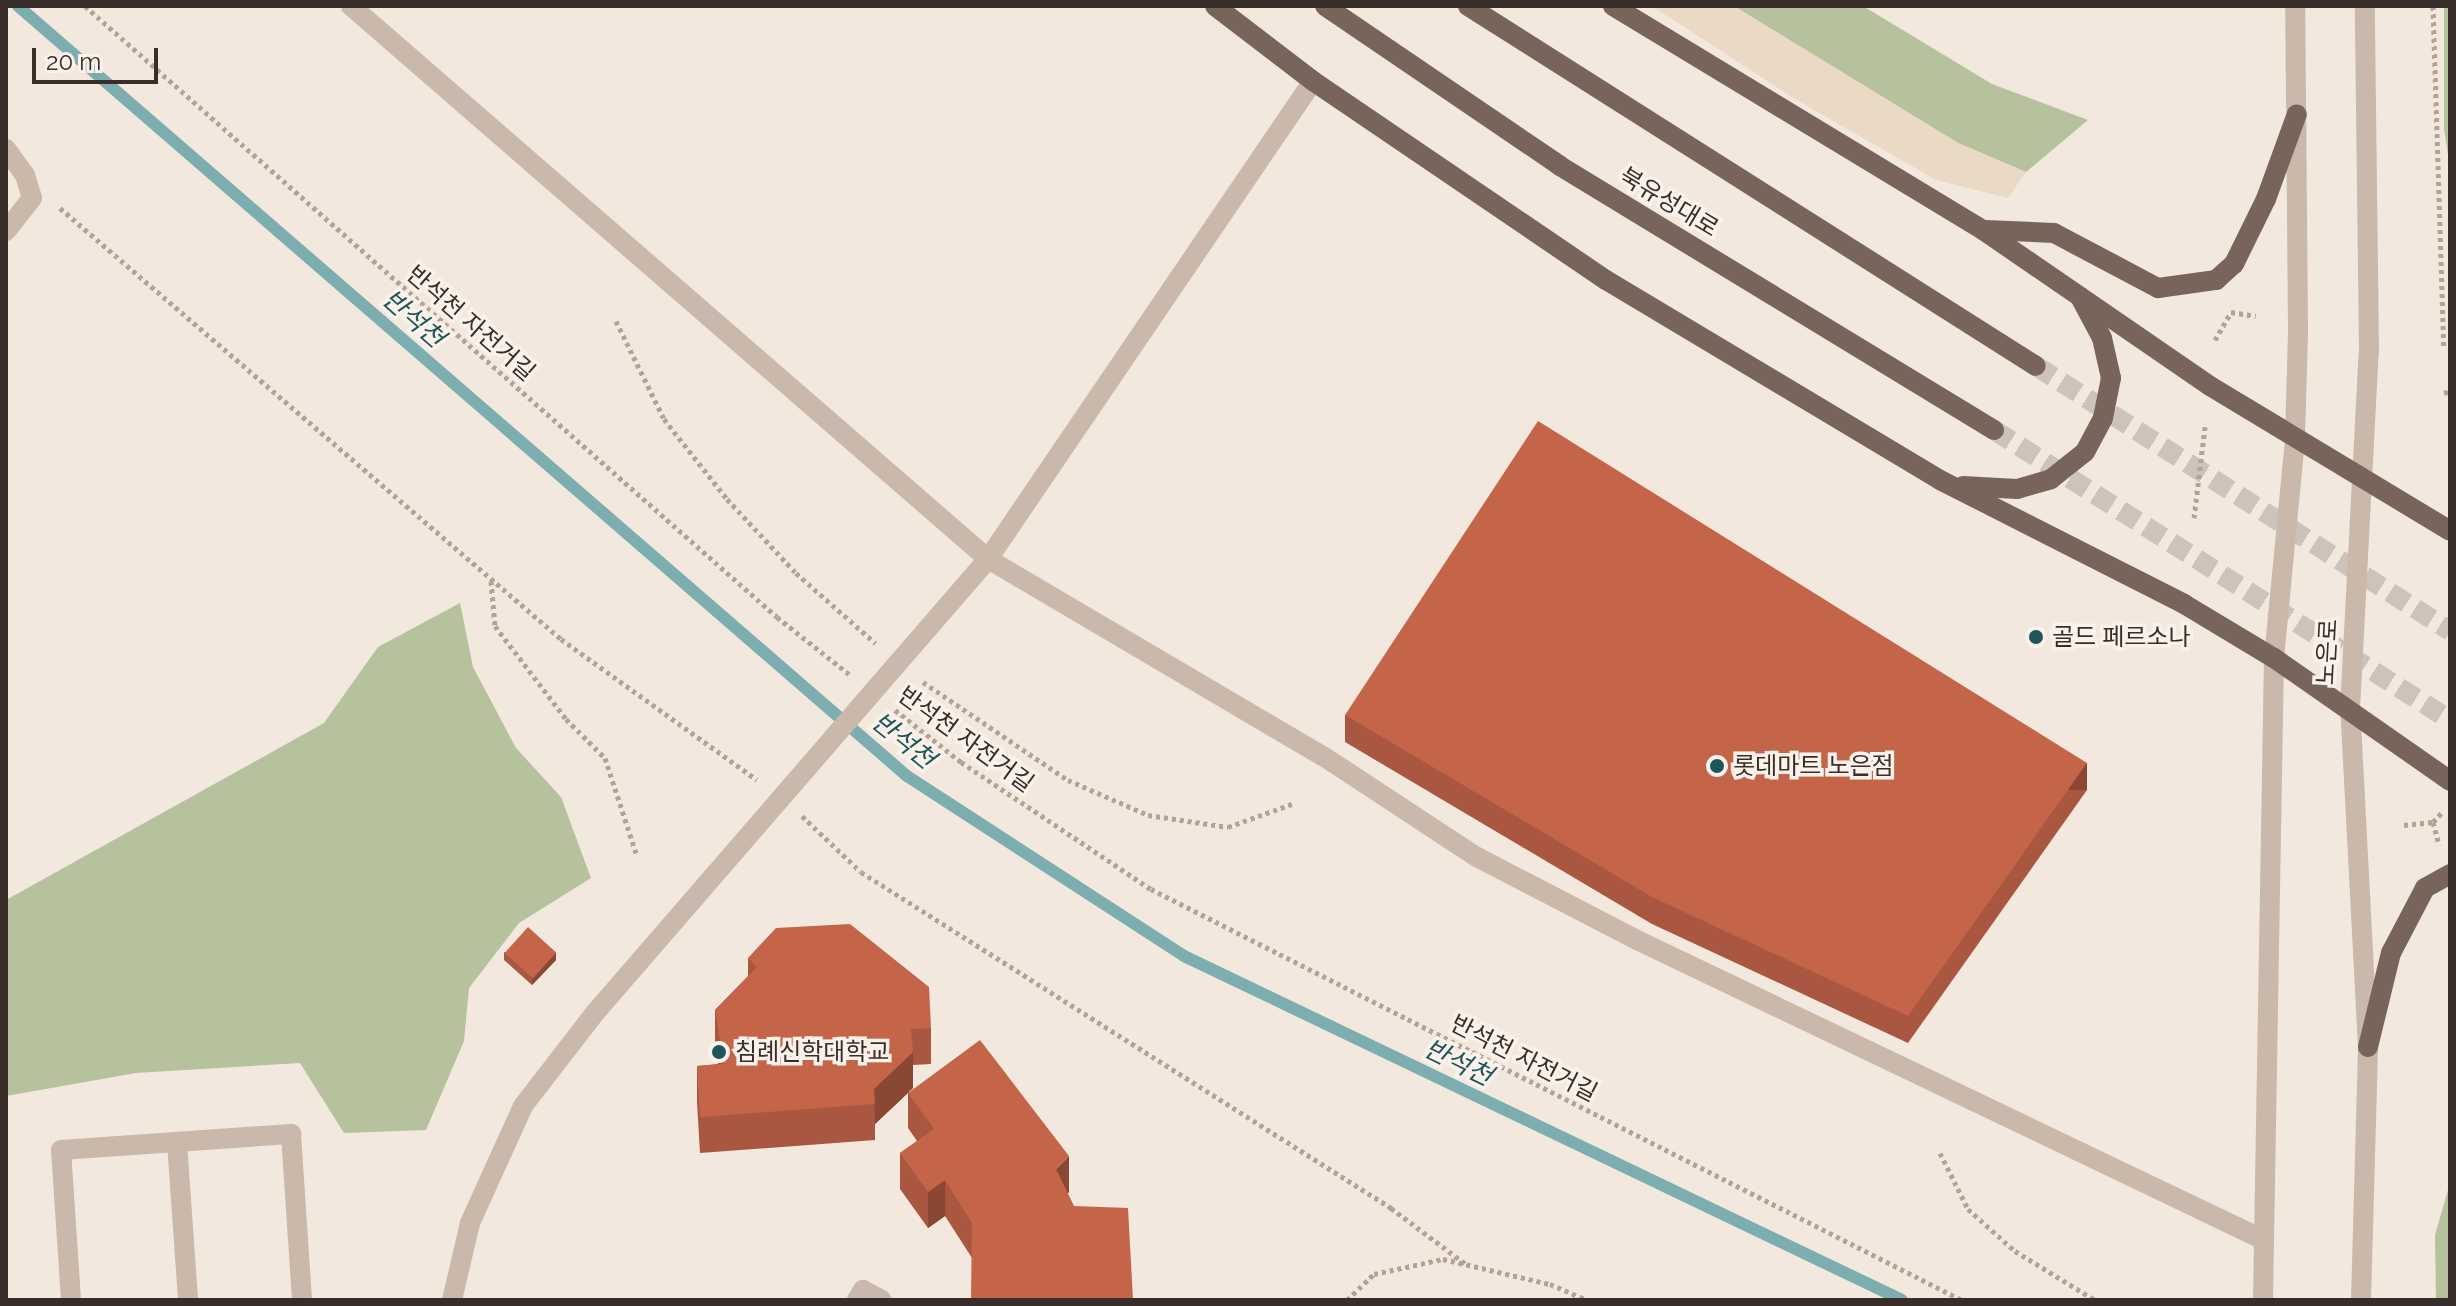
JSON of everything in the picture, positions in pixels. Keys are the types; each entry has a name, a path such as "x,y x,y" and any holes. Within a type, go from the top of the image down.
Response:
{"main road":[{"path":"1215,6 1313,81 1606,280 1940,480 2184,604 2274,658 2450,781"},
{"name":"북유성대로","path":"1325,6 1560,166 1994,430"},
{"path":"1468,6 2036,366"},
{"path":"1613,6 1983,230 2295,439 2450,531"},
{"path":"1983,230 2054,233 2158,288 2216,280 2234,264 2266,199 2297,114"},
{"path":"1940,480 1979,490 2017,489 2051,479 2085,452 2103,418 2111,378 2102,338 2079,294"},
{"path":"2368,1047 2391,953 2425,888 2450,874"}],"street":[{"path":"351,6 988,559 1323,756 1477,857 1637,940 2188,1208 2262,1239"},
{"path":"2263,1300 2274,658 2295,439 2295,6"},
{"name":"노은로","path":"2361,1300 2368,1047 2350,709 2365,482 2365,6"},
{"path":"452,1300 470,1223 523,1106 594,1014 938,613 988,559 1313,81"},
{"path":"6,149 25,175 32,198 6,231"},
{"path":"71,1300 61,1150 291,1134 302,1300"},
{"path":"177,1142 188,1300"},
{"path":"857,1300 863,1290 882,1300"}],"path":[{"name":"반석천 자전거길","path":"85,6 765,606 857,680"},
{"path":"2433,6 2444,349"},
{"path":"32,198 57,205 561,639 767,788"},
{"path":"2215,340 2231,312 2256,316"},
{"path":"2194,518 2205,427"},
{"path":"491,580 495,626 566,719 605,758 637,856"},
{"name":"반석천 자전거길","path":"892,708 961,762 1151,889 1962,1300"},
{"path":"791,807 861,872 1391,1208 1467,1265"},
{"path":"2404,825 2433,822 2440,847"},
{"path":"1940,1153 1968,1209 2015,1251 2095,1300"},
{"path":"1347,1300 1374,1274 1443,1259 1550,1284 1587,1300"}],"green space":[{"path":"1734,6 1863,6 1992,84 2088,120 2026,172 1958,143"},
{"path":"2444,6 2450,6 2450,167 2444,129"},
{"path":"460,603 473,667 516,748 561,797 591,878 519,923 469,988 464,1041 426,1130 344,1133 300,1063 136,1073 6,1096 6,900 324,723 378,647"},
{"path":"2450,1183 2450,1300 2436,1300 2435,1235"}],"shaded area":[{"path":"1652,6 1734,6 1958,143 2026,172 2008,198 1936,180 1795,99"}],"building":[{"name":"롯데마트 노은점","path":"1538,421 2087,763 1908,1016 1652,897 1345,715"},
{"path":"850,924 929,987 931,1028 911,1029 913,1052 874,1089 875,1104 700,1117 697,1066 724,1064 715,1010 757,967 748,958 776,928"},
{"path":"528,927 556,952 533,978 505,953"},
{"path":"980,1040 1069,1156 1056,1169 1074,1206 1128,1208 1133,1300 971,1300 972,1223 945,1180 928,1192 900,1153 934,1129 908,1093"}],"waterway":[{"name":"반석천","path":"18,6 907,776 1184,956 1902,1300"}],"tunnel":[{"path":"2036,366 2450,631"},
{"path":"1994,430 2450,720"}],"place":[{"name":"골드 페르소나","path":"2036,637"},
{"name":"롯데마트 노은점","path":"1717,766"},
{"name":"침례신학대학교","path":"719,1052"}]}
